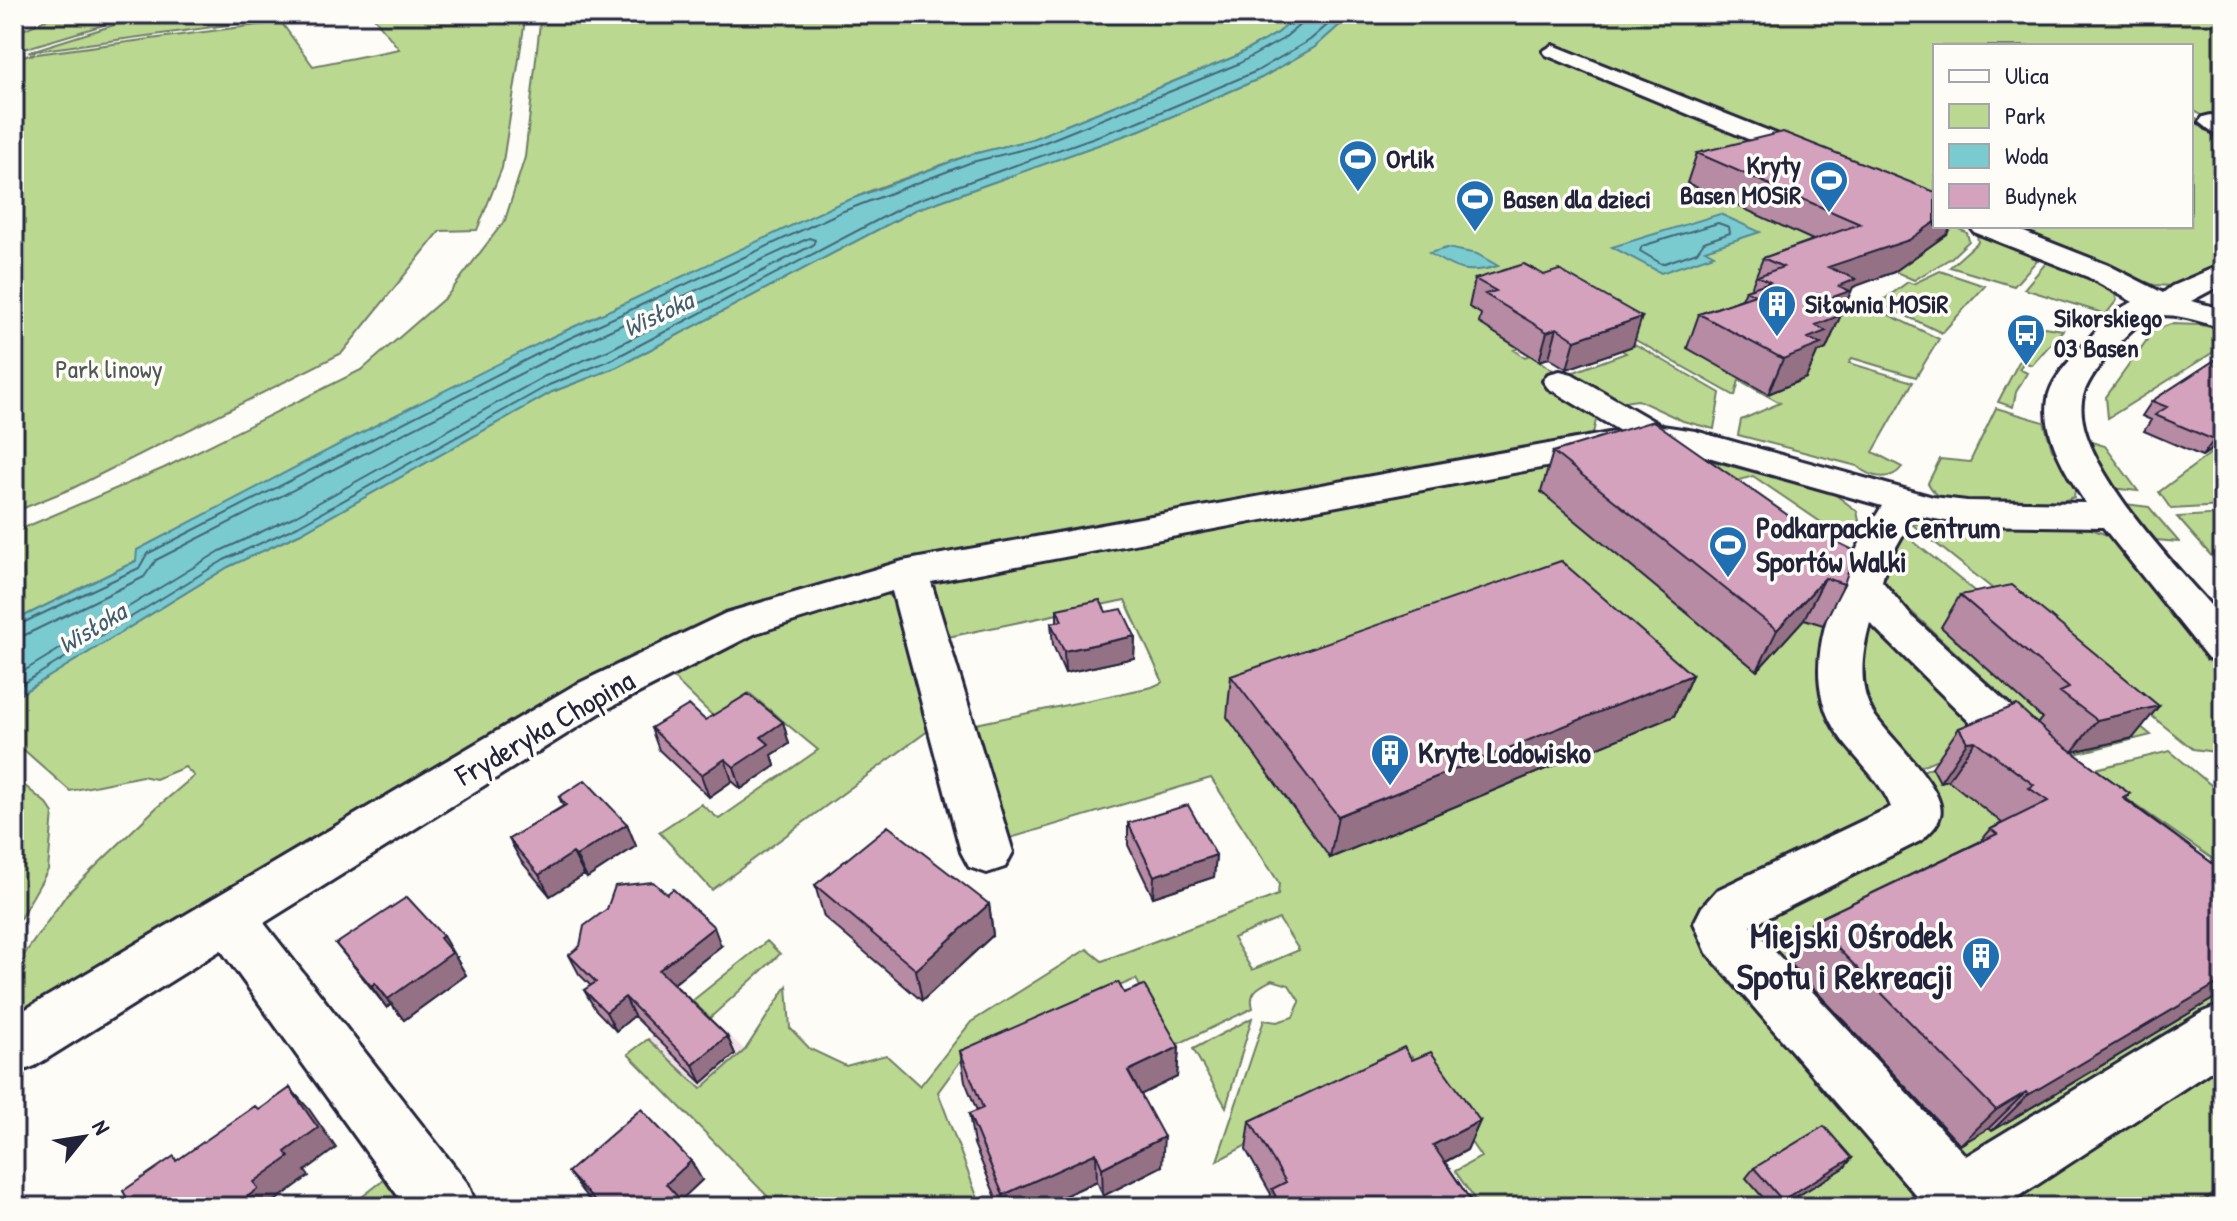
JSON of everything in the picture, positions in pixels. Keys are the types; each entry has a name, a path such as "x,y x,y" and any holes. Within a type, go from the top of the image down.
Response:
{"street":[{"path":"1553,51 1841,169"},
{"path":"1989,228 2098,271 2166,307 2223,319"},
{"path":"2223,273 2183,292 2166,307 2133,313 2086,365 2065,399 2068,434 2078,462 2114,515 2223,647"},
{"path":"1560,381 1653,436 1682,439 1903,502 1967,513 2114,515"},
{"name":"Fryderyka Chopina","path":"14,1047 565,712 668,658 767,613 908,573 1653,436"},
{"path":"1903,502 1867,563 1860,582 1843,643 1840,683 1852,719 1909,792 1917,811 1904,826 1736,906 1721,923 1726,936 1932,1167 1961,1189 1970,1190 1984,1183 2223,1031"},
{"path":"908,573 987,852"},
{"path":"1860,582 1876,606 1902,633 2026,748 2069,783"},
{"path":"229,918 445,1207"}],"shaded area":[{"path":"692,1001 745,1050 701,1089 648,1039"}],"green space":[{"path":"58,14 140,14 14,52 14,34"},
{"path":"149,14 309,14 28,52"},
{"name":"Park linowy","path":"371,14 526,14 502,168 477,230 440,231 342,353 73,488 14,512 14,57 281,22 313,66 399,49"},
{"path":"541,14 1299,14 1278,33 1234,57 1030,140 969,155 870,191 552,337 136,561 14,621 14,532 164,468 363,369 447,296 505,220 525,157"},
{"path":"1352,14 2223,14 2223,127 2193,110 2193,44 1933,44 1933,200 1606,70 1602,63 1592,64 1713,120 1704,124 1730,129 1933,225 1933,228 1958,228 1967,233 1969,241 1951,258 1914,280 1892,270 1829,294 1866,309 1873,307 1939,339 1916,377 1852,358 1849,363 1913,382 1873,452 1902,467 1897,472 1874,476 1857,466 1738,435 1741,420 1780,403 1739,380 1735,396 1623,333 1489,320 1519,348 1514,350 1525,357 1530,355 1559,374 1542,381 1597,416 1592,438 788,596 14,1035 14,969 67,894 194,776 185,767 156,779 142,776 70,791 14,741 14,698 228,567 301,533 552,392 617,367 915,210 1140,130 1261,78 1315,47"},
{"path":"2193,116 2223,134 2223,267 2172,286 2154,285 2002,228 2193,228"},
{"path":"1977,234 2039,258 2014,286 1950,267 1978,242"},
{"path":"2050,258 2114,292 2117,300 2106,314 2024,289"},
{"path":"1940,271 1985,286 1942,333 1879,303 1908,282 1913,284"},
{"path":"2171,324 2201,325 2223,330 2223,346 2108,418 2106,397 2154,330"},
{"path":"2044,327 2063,330 2032,365 2024,362 2019,369 2027,373 2016,392 2013,407 1998,402 2024,352"},
{"path":"1626,339 1720,393 1714,429 1683,421 1638,400 1615,403 1563,376 1626,353 1612,344"},
{"path":"1996,408 2044,422 2052,449 2076,484 2074,497 2028,506 1988,506 1953,501 1933,491 1928,483 1940,459 1970,462"},
{"path":"2088,441 2105,446 2138,491 2111,488"},
{"path":"2223,444 2223,506 2171,509 2159,492"},
{"path":"1597,451 1840,595 1989,738 1906,772 1908,777 1993,742 2223,939 2223,1185 2198,1207 1480,1207 1455,1171 1481,1157 1412,1056 1217,1161 1264,1020 1277,1022 1293,1017 1300,1002 1289,985 1272,980 1253,994 1253,1008 1174,1046 1136,979 970,1048 938,1092 981,1207 778,1207 628,1054 648,1039 701,1089 745,1050 787,986 790,1028 810,1049 846,1066 886,1055 920,1086 971,1022 1087,949 1102,961 1278,895 1279,883 1211,778 1007,839 971,725 1152,687 1163,682 1125,600 943,638 922,579","holes":["1279,919 1299,950 1252,970 1233,938"]},
{"path":"1700,458 1833,493 1857,511 1859,521 1837,533 1753,476 1734,482"},
{"path":"2125,504 2149,507 2179,542 2156,540"},
{"path":"2223,514 2223,554 2220,554 2223,569 2177,517"},
{"path":"1960,521 2084,526 2107,535 2126,548 2223,668 2223,753 2193,749 1913,525"},
{"path":"1903,533 2151,735 2067,756 1887,589 1880,572"},
{"path":"879,590 900,601 929,730 712,890 659,832 701,804 719,819 818,750 749,693 713,716 665,670 712,641"},
{"path":"2170,751 2223,795 2223,866 2087,771"},
{"path":"14,777 47,804 53,813 48,870 14,929"},
{"path":"767,941 780,954 710,1018 692,1001"},
{"path":"1252,1018 1226,1107 1193,1049"},
{"path":"315,1061 426,1207 349,1207 385,1179 305,1068"}],"water":[{"name":"Wisłoka","path":"1299,14 1352,14 1315,47 1261,78 1140,130 915,210 617,367 552,392 301,533 228,567 14,698 14,621 136,561 137,550 552,337 838,204 969,155 1030,140 1234,57 1278,33"},
{"path":"1720,214 1760,232 1705,250 1714,255 1661,273 1612,247"},
{"path":"1447,248 1477,254 1498,266 1462,269 1429,253"}],"building":[{"path":"1783,132 1933,191 1933,223 1909,240 1828,267 1856,279 1839,286 1850,291 1833,297 1845,303 1828,309 1841,315 1816,325 1826,331 1808,338 1821,344 1783,359 1699,314 1755,295 1746,290 1770,282 1758,276 1783,267 1763,258 1860,224 1697,153"},
{"path":"1524,264 1544,275 1559,270 1642,317 1575,340 1557,328 1547,332 1485,294 1496,291 1475,279"},
{"path":"2218,358 2223,360 2223,433 2214,440 2155,415 2167,407 2152,401"},
{"path":"1653,421 1799,523 1855,551 1844,584 1825,578 1777,630 1553,452"},
{"name":"Kryte Lodowisko","path":"1561,561 1692,675 1338,816 1231,676"},
{"path":"2012,585 2159,706 2097,720 2060,692 2069,688 1960,595"},
{"path":"1100,600 1106,612 1122,609 1135,636 1064,651 1051,623 1062,621 1057,609"},
{"path":"748,694 783,722 761,737 769,744 734,767 725,759 701,775 651,728 689,705 705,720"},
{"path":"2017,705 2052,737 2130,794 2123,798 2223,871 2223,980 2028,1095 2026,1092 1996,1110 1812,922 1997,834 1991,829 2048,801 2029,788 2034,785 1975,741 1967,742 1959,728"},
{"path":"585,780 627,824 539,875 509,839 566,805 559,797"},
{"path":"1188,805 1216,855 1154,876 1128,823"},
{"path":"888,826 989,904 916,970 815,885"},
{"path":"653,882 667,894 673,889 714,927 659,970 727,1036 693,1065 625,997 606,1012 584,990 596,982 569,955 580,946 584,926 607,909 615,886"},
{"path":"407,897 443,936 440,938 452,953 388,999 375,983 371,986 336,944"},
{"path":"1118,982 1124,993 1144,985 1179,1047 1128,1071 1164,1137 1102,1168 1096,1153 1003,1195 969,1114 983,1108 960,1051"},
{"path":"1404,1047 1412,1060 1431,1052 1480,1121 1433,1145 1475,1207 1281,1207 1272,1189 1286,1182 1250,1121"},
{"path":"290,1088 318,1128 285,1152 289,1157 254,1182 258,1189 247,1197 243,1207 132,1207 123,1191 174,1156 176,1161 255,1106 259,1110"},
{"path":"641,1109 691,1161 666,1184 687,1207 600,1207 568,1172"},
{"path":"1824,1126 1852,1158 1782,1200 1754,1168"},
{"path":"2000,1201 2005,1207 1990,1207"}],"place":[{"name":"Orlik","path":"1358,193"},
{"name":"Kryty Basen MOSiR","path":"1829,214"},
{"name":"Basen dla dzieci","path":"1475,233"},
{"name":"Siłownia MOSiR","path":"1777,338"},
{"name":"Sikorskiego 03 Basen","path":"2026,367"},
{"name":"Podkarpackie Centrum Sportów Walki","path":"1728,579"},
{"name":"Kryte Lodowisko","path":"1390,787"},
{"name":"Miejski Ośrodek Spotu i Rekreacji","path":"1981,990"}]}
